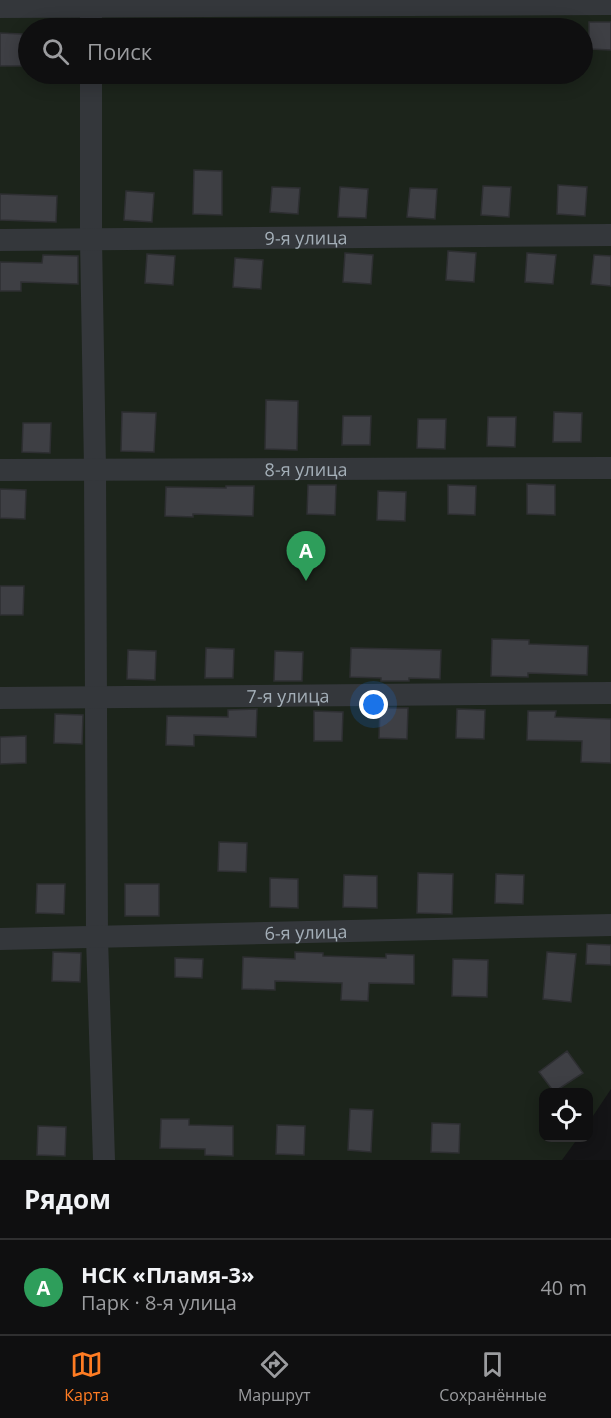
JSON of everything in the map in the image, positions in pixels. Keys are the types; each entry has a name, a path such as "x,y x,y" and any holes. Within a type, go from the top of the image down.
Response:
{"street":[{"path":"0,7 91,12 611,4"},
{"path":"91,84 97,938 104,1160"},
{"name":"9-я улица","path":"0,240 611,235"},
{"name":"8-я улица","path":"0,470 611,468"},
{"name":"7-я улица","path":"0,698 611,693"},
{"name":"6-я улица","path":"0,939 611,925"}],"shaded area":[{"path":"0,0 611,0 611,1089 593,1116 593,1088 539,1088 539,1142 575,1142 562,1160 0,1160"}],"building":[{"path":"593,22 611,22 611,50 593,49"},
{"path":"0,33 18,34 18,66 0,66"},
{"path":"194,170 222,171 222,215 193,214"},
{"path":"558,185 587,187 585,216 557,214"},
{"path":"483,186 511,187 509,217 481,215"},
{"path":"272,187 300,188 298,214 270,212"},
{"path":"340,187 368,189 366,218 338,217"},
{"path":"410,188 437,189 435,219 407,217"},
{"path":"126,191 154,193 152,222 124,220"},
{"path":"0,194 57,196 56,222 0,220"},
{"path":"448,251 476,253 474,282 446,280"},
{"path":"345,253 373,255 371,284 343,282"},
{"path":"527,253 556,255 553,284 525,282"},
{"path":"147,254 175,256 173,285 145,283"},
{"path":"43,255 78,256 78,284 21,282 21,291 0,291 0,262 42,263"},
{"path":"594,255 611,256 611,286 591,284"},
{"path":"235,258 263,260 261,289 233,287"},
{"path":"266,400 298,401 297,450 265,449"},
{"path":"122,412 156,413 154,452 121,451"},
{"path":"554,412 582,413 581,442 553,442"},
{"path":"343,416 371,416 370,445 342,445"},
{"path":"488,417 516,417 515,447 487,446"},
{"path":"418,419 446,419 445,449 417,448"},
{"path":"23,423 51,423 50,453 22,452"},
{"path":"527,484 555,485 555,515 527,514"},
{"path":"308,485 336,485 335,515 307,514"},
{"path":"448,485 476,486 475,515 448,514"},
{"path":"226,486 254,486 253,516 193,514 193,517 165,516 166,487 226,488"},
{"path":"0,489 26,490 25,519 0,518"},
{"path":"378,491 406,492 405,521 377,520"},
{"path":"0,586 24,586 23,615 0,615"},
{"path":"492,639 529,640 529,644 588,646 587,675 528,673 528,677 491,676"},
{"path":"206,648 234,649 233,678 205,678"},
{"path":"351,648 441,650 440,679 409,678 409,681 381,681 381,678 350,677"},
{"path":"128,650 156,651 155,680 127,679"},
{"path":"275,651 303,652 302,681 274,681"},
{"path":"380,708 408,708 407,739 379,738"},
{"path":"257,709 256,737 194,735 194,746 166,745 167,716 228,717 228,710"},
{"path":"457,709 485,710 484,739 456,738"},
{"path":"314,711 343,712 342,741 314,741"},
{"path":"528,711 556,711 555,717 611,719 611,763 581,762 582,741 527,740"},
{"path":"55,714 83,715 82,744 54,743"},
{"path":"26,736 26,763 0,764 0,737"},
{"path":"219,842 247,843 246,872 218,871"},
{"path":"418,873 453,874 452,914 417,913"},
{"path":"496,874 524,875 523,904 495,903"},
{"path":"344,875 377,876 377,908 343,907"},
{"path":"270,878 298,879 298,908 270,907"},
{"path":"37,884 65,884 64,914 36,913"},
{"path":"125,884 159,884 159,916 125,916"},
{"path":"587,944 611,945 611,965 586,964"},
{"path":"53,952 81,953 80,982 52,981"},
{"path":"295,952 323,953 323,956 386,958 386,954 414,955 414,984 369,983 368,1001 341,1000 342,983 275,981 275,990 242,989 243,957 295,959"},
{"path":"547,952 576,954 571,1002 543,999"},
{"path":"175,958 203,959 202,978 175,977"},
{"path":"453,959 488,960 487,997 452,996"},
{"path":"567,1051 583,1073 560,1088 551,1088 539,1072"},
{"path":"350,1109 373,1110 371,1152 348,1150"},
{"path":"161,1119 189,1119 189,1125 233,1126 233,1156 205,1155 205,1149 160,1148"},
{"path":"432,1123 460,1124 459,1153 431,1152"},
{"path":"277,1125 305,1126 304,1155 276,1154"},
{"path":"38,1126 66,1127 65,1156 37,1155"}],"place":[{"name":"НСК «Пламя-3»","path":"306,581"}]}
